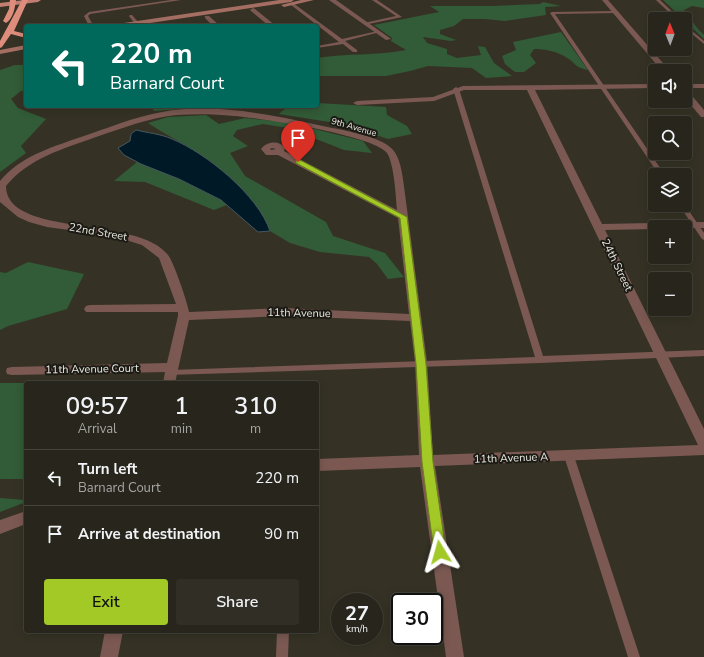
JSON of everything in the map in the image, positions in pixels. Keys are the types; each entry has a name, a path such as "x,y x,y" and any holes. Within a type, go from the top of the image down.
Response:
{"highway":[{"path":"0,45 12,27 25,1"},
{"path":"4,25 5,16 14,2"},
{"path":"12,27 11,32 24,35"}],"main road":[{"path":"0,5 38,0"},
{"path":"138,24 311,0"},
{"path":"165,24 253,10 291,2"},
{"path":"0,45 24,40"},
{"path":"0,52 24,48"}],"street":[{"path":"332,0 388,39"},
{"path":"605,0 660,64"},
{"path":"253,10 270,24"},
{"path":"207,17 215,24"},
{"path":"357,103 434,99 456,90 473,88 648,86"},
{"path":"692,86 704,86"},
{"name":"24th Street","path":"530,87 704,443"},
{"path":"692,101 704,115"},
{"name":"9th Avenue","path":"50,151 124,123 145,117 170,113 230,112 269,117 356,136 384,146 392,155 403,217"},
{"name":"22nd Street","path":"50,151 29,160 14,170 1,186 1,194 5,202 22,215 47,224 114,234 146,243 164,256 183,312"},
{"path":"279,152 403,217 421,364 427,462 455,657"},
{"path":"599,227 700,225"},
{"name":"11th Avenue","path":"90,308 183,312 290,312 415,318"},
{"path":"171,374 183,312"},
{"name":"11th Avenue Court","path":"12,371 171,374"},
{"name":"11th Avenue A","path":"319,465 427,462 704,450"},
{"path":"0,527 24,518"},
{"path":"109,657 114,633"}],"lane":[{"path":"90,24 86,16 89,14 179,0"},
{"path":"366,24 400,17 374,0"},
{"path":"658,0 671,12"},
{"path":"291,2 354,51"},
{"path":"616,12 552,13 657,168"},
{"path":"130,16 138,24"},
{"path":"319,47 378,32"},
{"path":"692,32 704,43"},
{"path":"456,90 540,360"},
{"path":"688,212 700,225 704,238"},
{"path":"171,374 704,353"},
{"path":"569,456 634,657"},
{"path":"282,657 283,633"}],"green space":[{"path":"663,0 704,0 704,8 692,6 684,10 685,12 676,12"},
{"path":"543,2 561,6 545,7 546,15 505,21 463,19 454,26 440,30 440,34 456,40 451,41 423,37 427,43 447,49 447,54 457,58 481,55 478,46 485,47 494,63 512,76 486,78 472,68 428,66 386,76 319,76 319,58 406,50 391,41 392,38 374,25 439,12 430,6 540,4"},
{"path":"692,21 704,35 704,39 692,28"},
{"path":"561,32 588,70 583,69 559,54 538,49 534,49 530,55 536,63 524,72 515,72 505,64 502,56 516,50 513,42"},
{"path":"15,65 24,65 24,90 11,99 18,108 46,119 21,146 26,153 0,172 0,70"},
{"path":"319,103 386,107 387,115 407,126 412,134 388,139 342,124 279,114 287,108 319,108"},
{"path":"152,108 195,108 154,111"},
{"path":"206,115 219,124 245,118 286,122 363,141 372,153 344,150 288,128 263,124 237,130 233,136 248,146 230,153 245,176 326,222 333,236 385,253 404,277 388,279 377,264 369,257 320,252 290,243 270,231 265,220 250,198 230,177 198,153 148,123 168,117"},
{"path":"137,162 179,179 221,200 227,205 214,210 145,182 114,181"},
{"path":"28,262 84,274 67,309 8,326 0,330 0,272 6,273"},
{"path":"0,383 24,383 24,479 0,479"},
{"path":"0,498 24,500 24,503 0,512"}],"water":[{"path":"136,130 168,137 185,145 215,165 243,190 254,203 264,217 270,231 258,232 221,200 179,179 141,164 124,155 118,148 130,141 131,134"}],"route":[{"path":"298,162 403,217 421,364 427,462 440,552"}]}
